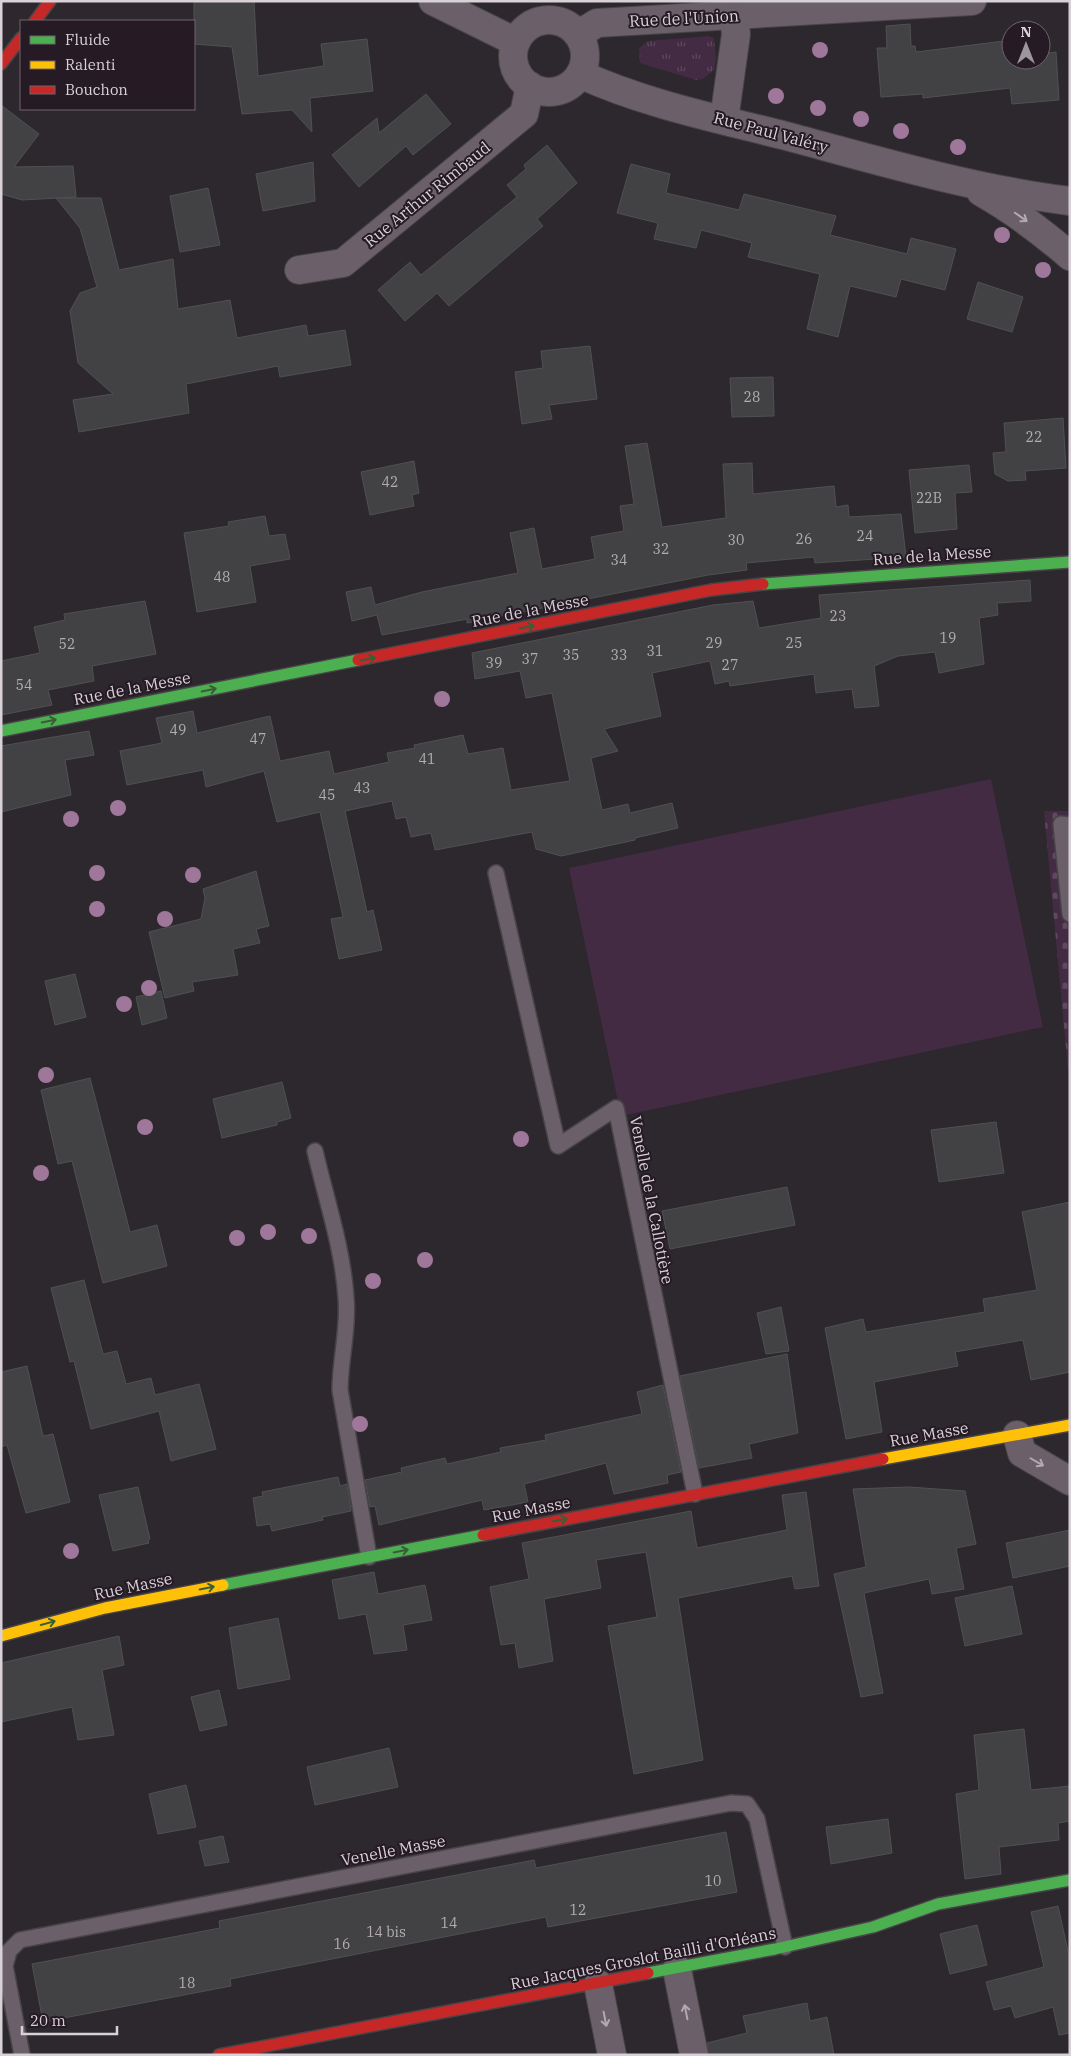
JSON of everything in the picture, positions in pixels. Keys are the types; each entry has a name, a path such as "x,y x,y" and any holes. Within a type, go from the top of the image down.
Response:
{"street":[{"path":"36,20 50,1"},
{"path":"433,1 516,42"},
{"name":"Rue de l'Union","path":"579,34 596,23 972,1"},
{"path":"724,120 736,34 734,16"},
{"path":"551,20 562,23 579,34 585,55 580,74 564,88 554,92 537,90 522,80 513,62 516,42 530,25 540,21 551,20"},
{"path":"1,64 20,39"},
{"name":"Rue Paul Valéry","path":"580,74 608,87 724,120 964,183 1070,201"},
{"name":"Rue Arthur Rimbaud","path":"299,270 343,263 524,114 530,86"},
{"name":"Rue Paul Valéry","path":"964,183 1003,204 1040,230 1070,256"},
{"name":"Rue de la Messe","path":"1,730 711,590 787,581 1070,562"},
{"name":"Rue Masse","path":"1,1636 105,1608 694,1494 1070,1425"},
{"path":"1017,1435 1022,1453 1070,1481"},
{"name":"Rue Jacques Groslot Bailli d'Orléans","path":"218,2055 785,1947 873,1927 938,1904 1070,1880"},
{"path":"677,1969 694,2055"},
{"path":"598,1984 612,2055"}],"lane":[{"path":"1070,825 1061,824 1070,914"},
{"name":"Venelle de la Callotière","path":"496,873 558,1146 616,1108 694,1494"},
{"path":"315,1151 343,1272 347,1323 340,1370 340,1390 369,1557"},
{"name":"Venelle Masse","path":"22,2055 5,1966 9,1951 20,1940 730,1803 747,1804 757,1819 785,1947"}],"green space":[{"path":"709,36 714,38 716,60 714,70 703,79 696,80 640,63 639,48 648,41"},
{"path":"991,779 1043,1027 621,1116 569,868"},
{"path":"1044,811 1070,811 1070,1091"}],"building":[{"path":"194,1 254,1 258,76 324,66 321,44 367,39 373,91 310,98 312,132 292,110 242,114 232,47 195,44"},
{"path":"910,24 911,46 915,46 916,52 1001,41 1001,70 1051,70 1051,53 1056,52 1059,100 1012,104 1010,88 923,98 923,94 881,97 877,48 887,48 886,26"},
{"path":"426,94 451,124 413,155 406,146 359,187 332,155 377,118 379,133"},
{"path":"1,105 39,134 14,167 73,166 76,197 22,200 1,194"},
{"path":"547,145 577,183 537,219 543,226 449,306 437,293 405,321 378,290 410,262 421,275 517,197 507,185 526,169 524,165"},
{"path":"313,162 315,201 263,211 256,174"},
{"path":"631,164 670,174 666,193 739,210 744,194 836,216 830,235 907,254 911,238 956,249 945,290 901,279 896,297 850,286 838,337 807,329 820,274 748,257 752,243 701,230 696,248 654,239 658,223 617,213"},
{"path":"208,188 220,245 180,252 170,196"},
{"path":"56,198 101,198 119,270 173,259 178,309 230,300 237,338 306,325 308,336 345,330 351,365 280,377 278,366 186,384 189,413 79,432 73,400 113,394 78,363 70,311 80,293 97,287 80,228"},
{"path":"978,282 1023,297 1012,332 967,319"},
{"path":"590,346 597,399 549,405 552,419 522,424 515,372 543,368 541,351"},
{"path":"773,377 774,416 732,417 730,378"},
{"path":"1063,418 1066,468 1025,471 1026,480 1008,481 995,474 993,453 1006,452 1004,423"},
{"path":"647,443 662,527 726,518 723,464 752,463 753,494 834,486 836,507 848,505 849,517 901,514 906,557 815,563 814,557 746,563 747,570 708,575 467,623 467,619 382,635 377,615 352,621 346,592 371,587 375,605 422,592 518,573 510,533 534,528 542,569 595,559 591,537 624,531 620,506 634,504 625,446"},
{"path":"414,461 419,493 412,495 414,506 370,515 361,472"},
{"path":"969,465 972,492 955,493 957,529 915,533 909,470"},
{"path":"265,516 269,536 285,534 290,559 250,566 256,602 197,612 184,533 229,526 228,522"},
{"path":"1030,580 1031,601 997,603 998,615 979,618 984,664 939,673 935,652 898,656 874,666 879,706 855,708 852,689 816,693 814,674 730,686 729,681 715,684 710,661 652,673 661,716 604,729 618,751 591,758 602,810 628,804 630,813 672,803 678,828 635,838 635,840 561,856 536,849 532,832 435,850 431,833 411,837 406,817 396,819 392,801 345,811 367,912 373,910 382,950 339,959 331,919 343,917 320,812 277,822 264,771 206,787 203,770 127,785 120,751 162,743 156,718 193,711 197,733 270,716 280,761 329,751 334,774 389,762 387,753 415,748 414,745 463,735 468,754 503,748 511,790 570,781 552,693 526,698 520,671 475,679 472,653 713,605 753,601 759,628 821,618 819,595"},
{"path":"145,601 156,654 92,666 94,681 48,690 52,705 1,715 1,661 40,653 34,627 65,620 64,614"},
{"path":"89,731 94,755 65,760 71,795 1,812 1,746"},
{"path":"256,871 269,926 256,929 260,943 233,949 238,975 192,982 194,991 165,998 149,932 201,919 205,898 203,889"},
{"path":"75,974 86,1017 55,1025 45,981"},
{"path":"161,991 167,1018 142,1025 136,997"},
{"path":"90,1078 130,1232 157,1225 167,1266 103,1283 72,1161 58,1164 41,1090"},
{"path":"282,1082 291,1118 277,1122 277,1125 222,1138 213,1099"},
{"path":"996,1122 1004,1173 939,1182 931,1130"},
{"path":"787,1187 795,1225 670,1249 662,1211"},
{"path":"1070,1202 1070,1372 1031,1380 1023,1340 955,1352 958,1366 874,1382 882,1432 846,1439 825,1328 863,1319 866,1332 985,1312 983,1299 1037,1290 1022,1212"},
{"path":"84,1280 103,1354 117,1351 126,1384 151,1378 155,1395 199,1384 216,1449 171,1461 159,1411 91,1429 74,1361 70,1362 51,1288"},
{"path":"781,1307 789,1351 766,1354 757,1313"},
{"path":"787,1354 798,1433 749,1444 752,1458 699,1468 680,1376"},
{"path":"27,1366 43,1436 53,1434 70,1502 26,1513 7,1445 1,1447 1,1372"},
{"path":"663,1385 681,1472 667,1475 668,1483 614,1494 606,1463 524,1484 528,1502 484,1510 482,1500 379,1525 375,1506 370,1507 365,1480 402,1472 401,1468 445,1458 447,1464 501,1452 500,1448 546,1440 545,1435 642,1414 637,1392"},
{"path":"338,1477 340,1486 347,1484 351,1511 322,1517 323,1520 272,1531 270,1524 257,1526 253,1498 263,1496 262,1492"},
{"path":"138,1487 150,1539 148,1540 149,1543 113,1551 99,1495"},
{"path":"909,1487 965,1491 976,1544 956,1548 964,1589 932,1594 929,1579 864,1593 883,1693 861,1697 834,1574 866,1567 853,1489"},
{"path":"806,1492 819,1586 795,1589 792,1576 678,1598 703,1760 634,1774 608,1626 657,1617 646,1552 596,1560 601,1588 544,1599 553,1661 519,1668 515,1643 501,1645 490,1587 529,1579 522,1543 691,1511 697,1548 787,1530 782,1495"},
{"path":"1070,1530 1070,1566 1013,1578 1006,1543"},
{"path":"374,1572 378,1594 425,1585 432,1620 403,1625 407,1650 374,1654 366,1614 339,1619 332,1580"},
{"path":"1012,1586 1022,1634 965,1646 955,1598"},
{"path":"278,1618 290,1679 238,1689 229,1628"},
{"path":"119,1636 124,1665 102,1670 114,1735 78,1740 72,1707 1,1722 1,1663"},
{"path":"219,1690 227,1725 200,1731 191,1697"},
{"path":"1024,1729 1031,1790 1070,1786 1070,1821 1058,1823 1059,1840 999,1847 1001,1874 965,1879 956,1794 979,1790 974,1735"},
{"path":"389,1748 398,1787 315,1805 307,1767"},
{"path":"186,1785 196,1827 158,1834 149,1794"},
{"path":"888,1819 892,1853 831,1864 826,1827"},
{"path":"726,1832 737,1892 548,1927 546,1917 230,1979 231,1986 43,2022 32,1964 220,1928 219,1921 534,1860 536,1868"},
{"path":"223,1836 229,1862 205,1866 199,1841"},
{"path":"1058,1906 1070,1960 1070,2033 1059,2035 1053,2007 1015,2018 1011,2006 994,2010 986,1982 1044,1967 1031,1912"},
{"path":"977,1925 987,1965 950,1974 940,1934"},
{"path":"807,2003 810,2021 827,2017 834,2055 709,2055 707,2043 747,2033 743,2016"}],"traffic: fast":[{"path":"763,584 1070,562"},
{"path":"1,731 358,660"},
{"path":"223,1585 483,1535"},
{"path":"648,1973 775,1949 873,1927 938,1904 1070,1880"}],"traffic: slow":[{"path":"883,1459 1070,1425"},
{"path":"1,1636 105,1608 223,1585"}],"traffic: jam":[{"path":"36,20 50,1"},
{"path":"1,64 20,39"},
{"path":"358,660 711,590 763,584"},
{"path":"483,1535 883,1459"},
{"path":"219,2055 648,1973"}]}
